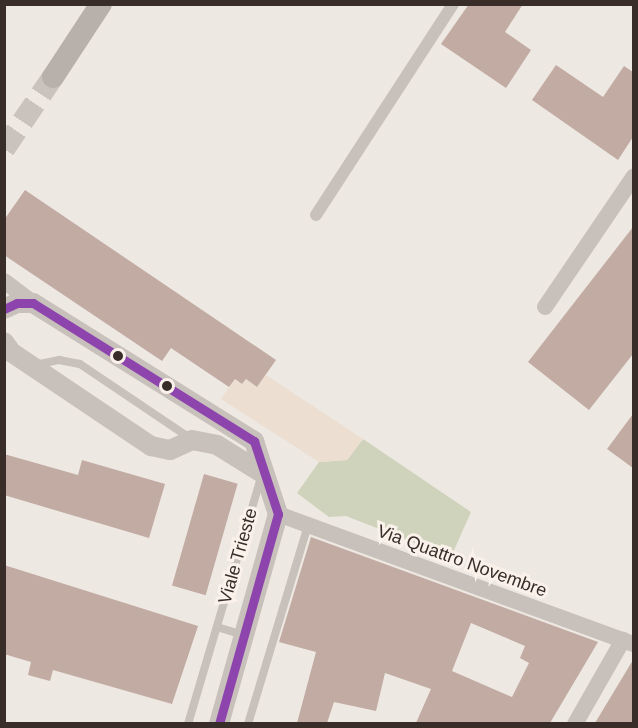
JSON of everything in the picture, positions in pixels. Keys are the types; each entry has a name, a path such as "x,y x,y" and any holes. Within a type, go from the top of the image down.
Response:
{"main road":[{"path":"53,77 101,4"}],"street":[{"path":"316,215 453,4"},
{"path":"545,307 633,176"},
{"path":"4,281 33,303 254,441 262,458 262,473"},
{"path":"4,309 17,303 33,303"},
{"path":"7,347 151,446 170,450 192,440 217,445 262,473"},
{"name":"Viale Trieste","path":"219,723 278,514 262,473"},
{"name":"Via Quattro Novembre","path":"278,514 628,642"},
{"path":"575,723 628,642"}],"lane":[{"path":"32,366 58,360 80,364 192,440"},
{"name":"Viale Trieste","path":"188,723 262,473"},
{"path":"248,723 308,525"},
{"name":"Viale Trieste","path":"217,627 244,635"}],"green space":[{"path":"363,439 471,512 451,557 346,516 329,517 297,493 319,462 347,460"}],"shaded area":[{"path":"266,375 363,439 347,460 319,462 221,399 235,379 242,384 246,379 257,387"}],"building":[{"path":"469,4 523,4 505,32 531,50 506,88 441,44"},
{"path":"556,65 603,97 624,66 633,72 633,137 618,160 532,100"},
{"path":"25,190 276,360 257,387 246,379 242,384 235,379 229,387 171,348 162,361 4,255 4,220"},
{"path":"633,227 633,354 589,410 528,362"},
{"path":"633,414 633,468 607,449"},
{"path":"4,454 78,475 82,460 165,484 149,538 4,495"},
{"path":"204,474 238,484 206,595 172,586"},
{"path":"311,537 598,642 550,723 416,723 431,689 385,673 376,711 334,702 327,723 297,723 316,652 279,642","holes":["471,623 525,646 520,658 529,663 512,697 452,671"]},
{"path":"4,565 198,626 172,704 53,670 50,681 28,675 31,662 4,654"},
{"path":"633,660 633,723 595,723"}],"tunnel":[{"path":"4,149 53,77"}],"transit line":[{"path":"4,309 17,303 33,303 254,441 278,514 219,724"}]}
